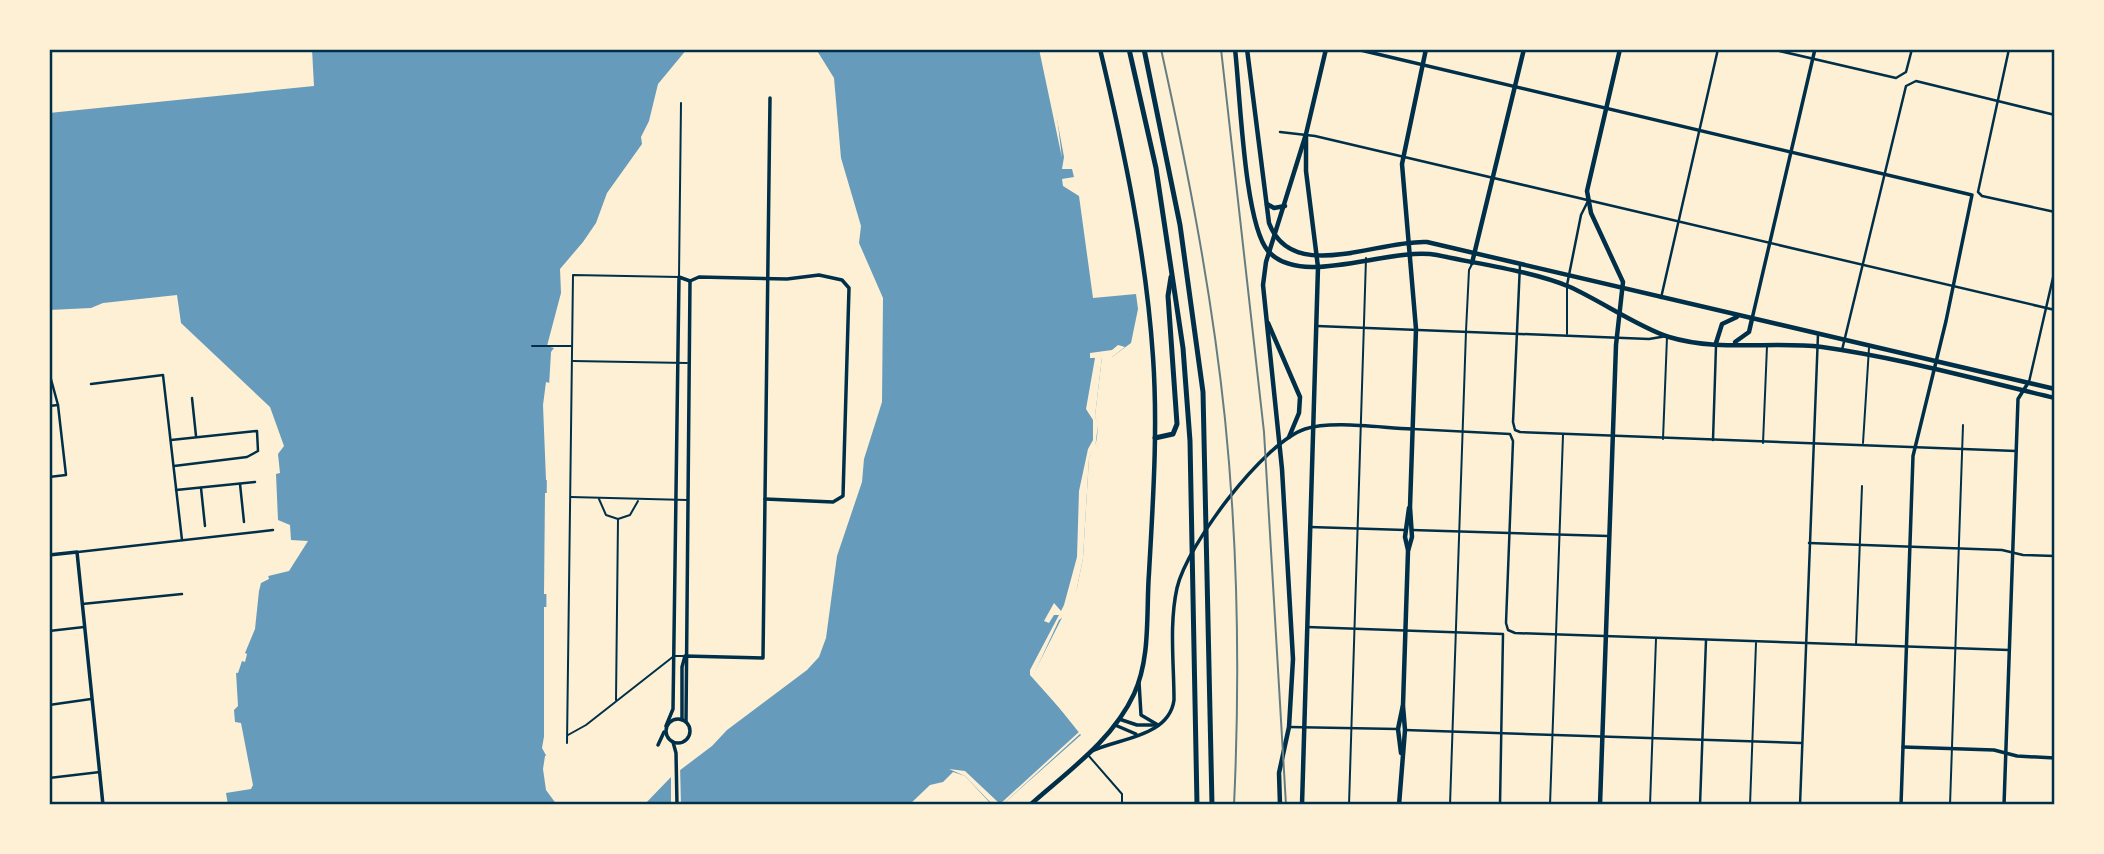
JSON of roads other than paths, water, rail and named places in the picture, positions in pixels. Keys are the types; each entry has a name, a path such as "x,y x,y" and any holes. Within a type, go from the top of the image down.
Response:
{"highway":[{"path":"1129,49 1156,168 1183,348 1190,440 1197,805"},
{"path":"1144,49 1180,225 1203,392 1212,805"},
{"path":"1155,438 1173,434 1177,424 1168,296 1172,270"}],"main road":[{"path":"1030,805 1087,754 1117,722 1139,680 1145,641 1155,438 1153,357 1146,289 1127,174 1100,49"},
{"path":"1235,49 1251,201 1257,230 1269,253 1297,267 1318,267 1410,253 1472,263 1567,286 1667,337 1731,344 1816,346 2055,398"},
{"path":"1247,49 1266,202 1275,235 1296,252 1317,257 1409,242 1427,242 2055,389"},
{"path":"1302,805 1318,267 1306,171 1306,135 1326,49"},
{"path":"1399,805 1401,753 1405,730 1405,630 1408,551 1412,530 1410,507 1416,329 1402,157 1426,49"},
{"path":"1472,263 1477,253 1524,49"},
{"path":"1600,805 1613,436 1622,289 1620,275 1588,201 1620,49"},
{"path":"1280,805 1279,773 1289,727 1293,686 1292,632 1282,469 1263,285 1269,253 1285,206 1301,143 1306,135"},
{"path":"1266,202 1274,208 1285,206"},
{"path":"1265,316 1300,397 1299,413 1292,433"},
{"path":"1716,343 1722,324 1739,316"},
{"path":"1731,344 1749,332 1752,319"},
{"path":"1408,551 1405,530 1410,507"},
{"path":"1401,753 1398,729 1403,705"}],"street":[{"path":"1356,49 1972,195 1954,286 1916,447 1901,805"},
{"path":"1661,298 1718,49"},
{"path":"1771,49 1896,78 1903,75 1912,49"},
{"path":"1752,319 1815,49"},
{"path":"2009,49 1978,192 1982,196 2055,212"},
{"path":"1842,351 1903,89 1916,81 2055,115"},
{"path":"685,656 763,658 771,98"},
{"path":"1280,132 1306,135 1402,157 2055,310"},
{"path":"1567,286 1579,220 1588,201"},
{"path":"1520,264 1515,430 1663,439 2017,451"},
{"path":"2004,805 2018,399 2028,383 2055,269"},
{"path":"684,741 666,740 658,745 673,709 679,277 690,281 699,277 768,278 819,275 842,280 849,288 843,496 833,502 765,499"},
{"path":"676,753 690,732 684,721 690,281"},
{"path":"1316,326 1653,340 1667,337"},
{"path":"1800,805 1818,334"},
{"path":"1713,440 1716,343"},
{"path":"49,372 58,405 66,475 49,477"},
{"path":"91,384 163,376 182,540"},
{"path":"192,398 197,437"},
{"path":"49,406 58,405"},
{"path":"1087,754 1158,725 1173,707 1175,596 1188,559 1255,466 1292,433 1312,427 1510,434 1513,442 1508,630 1556,635 2009,650"},
{"path":"171,440 257,431 259,446 255,454 174,466"},
{"path":"176,490 255,482"},
{"path":"240,484 244,522"},
{"path":"201,488 205,526"},
{"path":"1310,527 1405,530"},
{"path":"49,555 273,530"},
{"path":"1412,530 1609,536"},
{"path":"1809,543 1960,548 2055,556"},
{"path":"77,552 103,805"},
{"path":"82,604 182,594"},
{"path":"49,631 85,627"},
{"path":"1307,627 1503,635 1500,805"},
{"path":"1700,805 1706,640"},
{"path":"1139,680 1141,715 1158,725"},
{"path":"49,705 92,699"},
{"path":"677,805 676,753 666,734 666,726 671,720 684,721"},
{"path":"1117,722 1137,726 1158,725"},
{"path":"1117,722 1138,735"},
{"path":"1289,727 1398,729"},
{"path":"1405,730 1802,743"},
{"path":"1903,747 2055,758"},
{"path":"49,778 100,772"}],"lane":[{"path":"567,743 573,275 679,277 681,103"},
{"path":"1349,805 1366,328 1366,258"},
{"path":"1450,805 1466,331 1469,270 1472,263"},
{"path":"1567,286 1567,335"},
{"path":"1663,439 1667,337"},
{"path":"1763,443 1767,345"},
{"path":"532,346 572,346"},
{"path":"1863,445 1869,347"},
{"path":"572,361 688,363"},
{"path":"1950,805 1963,425"},
{"path":"1550,805 1563,434"},
{"path":"1856,645 1862,486"},
{"path":"570,497 687,500"},
{"path":"599,498 606,515 618,519 630,515 639,499"},
{"path":"616,700 618,519"},
{"path":"1650,805 1656,638"},
{"path":"1750,805 1756,642"},
{"path":"567,735 586,725 674,656 685,656"},
{"path":"1087,754 1122,794 1122,805"}],"water":[{"path":"312,49 687,49 658,84 649,121 641,137 642,144 607,193 596,223 560,269 561,293 547,346 554,348 551,352 547,421 546,725 542,748 548,759 547,784 559,805 228,805 226,793 251,789 253,785 241,723 235,722 234,710 238,706 236,672 233,672 247,640 260,578 289,571 308,541 291,540 290,525 278,520 276,474 280,473 278,454 284,446 270,407 181,323 177,295 103,303 91,308 49,310 49,113 314,86"},
{"path":"816,49 1044,49 1064,157 1062,169 1072,169 1074,177 1062,179 1063,186 1079,196 1093,298 1136,294 1138,309 1131,343 1112,357 1102,357 1095,416 1097,438 1089,458 1083,558 1077,588 1033,675 1081,735 1002,805 991,804 965,776 953,772 943,782 930,785 909,805 644,805 671,777 712,746 727,730 807,670 819,657 826,638 837,556 862,482 864,459 882,402 883,298 859,243 861,226 841,158 834,78"}],"railway":[{"path":"1161,49 1198,233 1225,419 1237,612 1234,805"},
{"path":"1221,49 1264,432 1286,805"}]}
